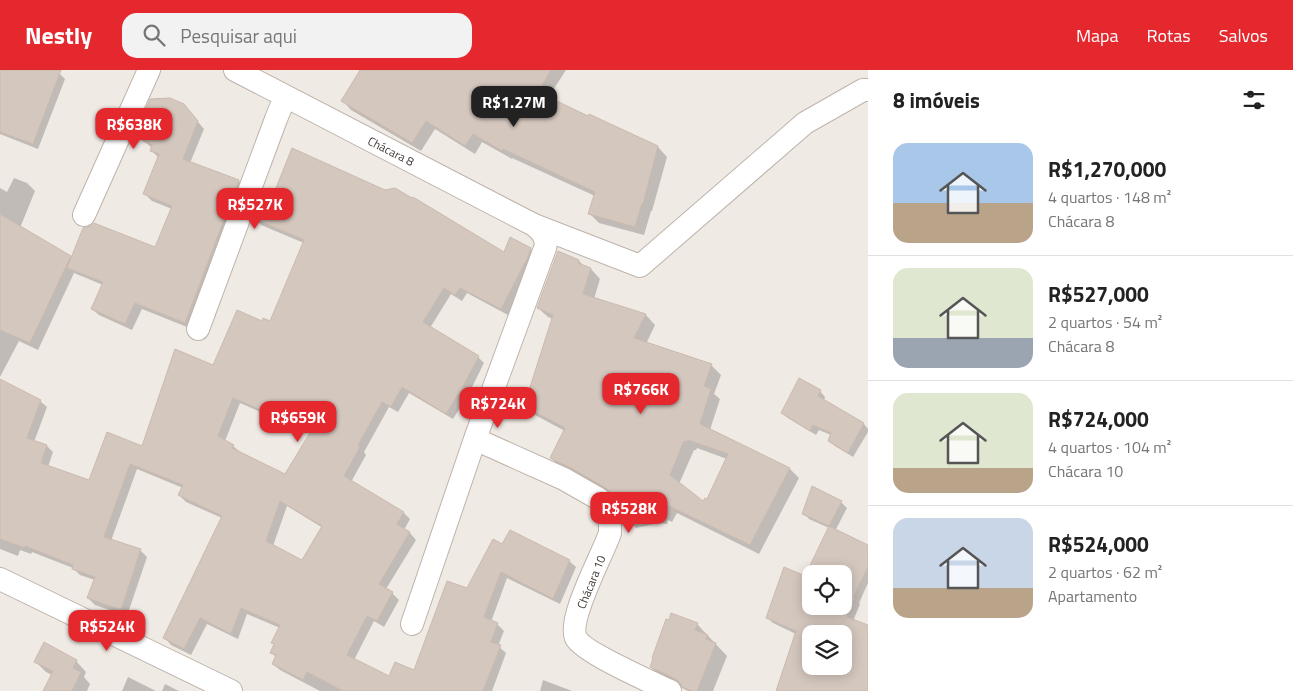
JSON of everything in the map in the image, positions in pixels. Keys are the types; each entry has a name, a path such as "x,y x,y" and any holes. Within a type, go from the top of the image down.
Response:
{"street":[{"path":"84,215 149,70"},
{"name":"Chácara 8","path":"235,70 539,231 640,266 805,123 863,90 868,90"},
{"path":"198,329 285,97"},
{"path":"412,624 474,439 545,248 546,243 539,231"},
{"name":"Chácara 10","path":"474,439 564,479 599,499 606,510 610,524 610,533 579,607 575,629 576,638 585,648 599,656 670,691"},
{"path":"0,579 231,691"}],"building":[{"path":"0,70 61,70 33,144 0,132"},
{"path":"360,70 551,70 538,92 658,146 635,227 588,214 595,192 503,149 502,151 473,134 465,146 426,121 412,143 341,101"},
{"path":"170,98 184,104 198,121 183,159 239,180 185,323 135,303 125,324 91,309 103,282 67,268 83,228 94,223 155,247 172,206 143,194 159,154 150,151 152,145 143,141 146,134 146,109 150,99"},
{"path":"292,148 385,190 395,188 504,252 510,237 531,248 501,309 460,288 455,295 444,288 423,322 479,356 446,414 402,387 391,407 382,402 358,445 360,447 344,476 404,512 397,524 410,532 379,584 393,592 377,621 367,616 347,655 389,676 395,662 414,670 447,581 467,588 493,539 502,544 510,530 570,560 553,599 501,572 484,617 498,623 491,642 501,645 483,691 343,691 307,672 303,680 272,664 276,655 270,653 274,644 271,643 280,625 241,608 231,634 200,618 184,649 163,638 222,516 178,495 183,485 130,464 104,537 141,549 121,610 87,598 95,577 72,569 73,565 25,546 25,548 0,539 0,379 41,400 27,438 47,445 41,463 89,480 107,432 142,446 175,349 213,365 237,310 262,321 263,318 270,321 304,240 253,218 264,189 274,193","holes":["233,398 311,431 285,474 232,448 234,445 218,436","280,501 322,526 302,560 266,541"]},
{"path":"0,214 71,256 30,343 0,330"},
{"path":"558,251 579,260 578,263 591,268 583,294 646,314 634,338 712,364 704,386 711,389 700,424 790,468 750,545 667,505 662,514 659,512 658,515 648,514 625,519 631,503 550,458 565,428 524,406 553,315 537,308","holes":["688,440 728,454 707,499 705,498 703,501 670,475 684,441 687,442"]},
{"path":"799,378 821,390 818,396 864,423 848,453 828,441 831,433 813,425 810,431 781,413"},
{"path":"812,486 842,501 829,526 802,514"},
{"path":"829,526 868,545 868,567 853,597 855,597 852,604 852,565 810,565"},
{"path":"784,567 802,575 802,615 848,615 847,617 868,625 868,691 776,691 796,631 766,618"},
{"path":"671,613 698,623 695,630 708,635 706,639 716,643 697,691 682,687 676,679 650,667 666,619 669,620"},
{"path":"44,642 77,660 73,668 81,672 72,691 43,691 53,671 34,662"}]}
